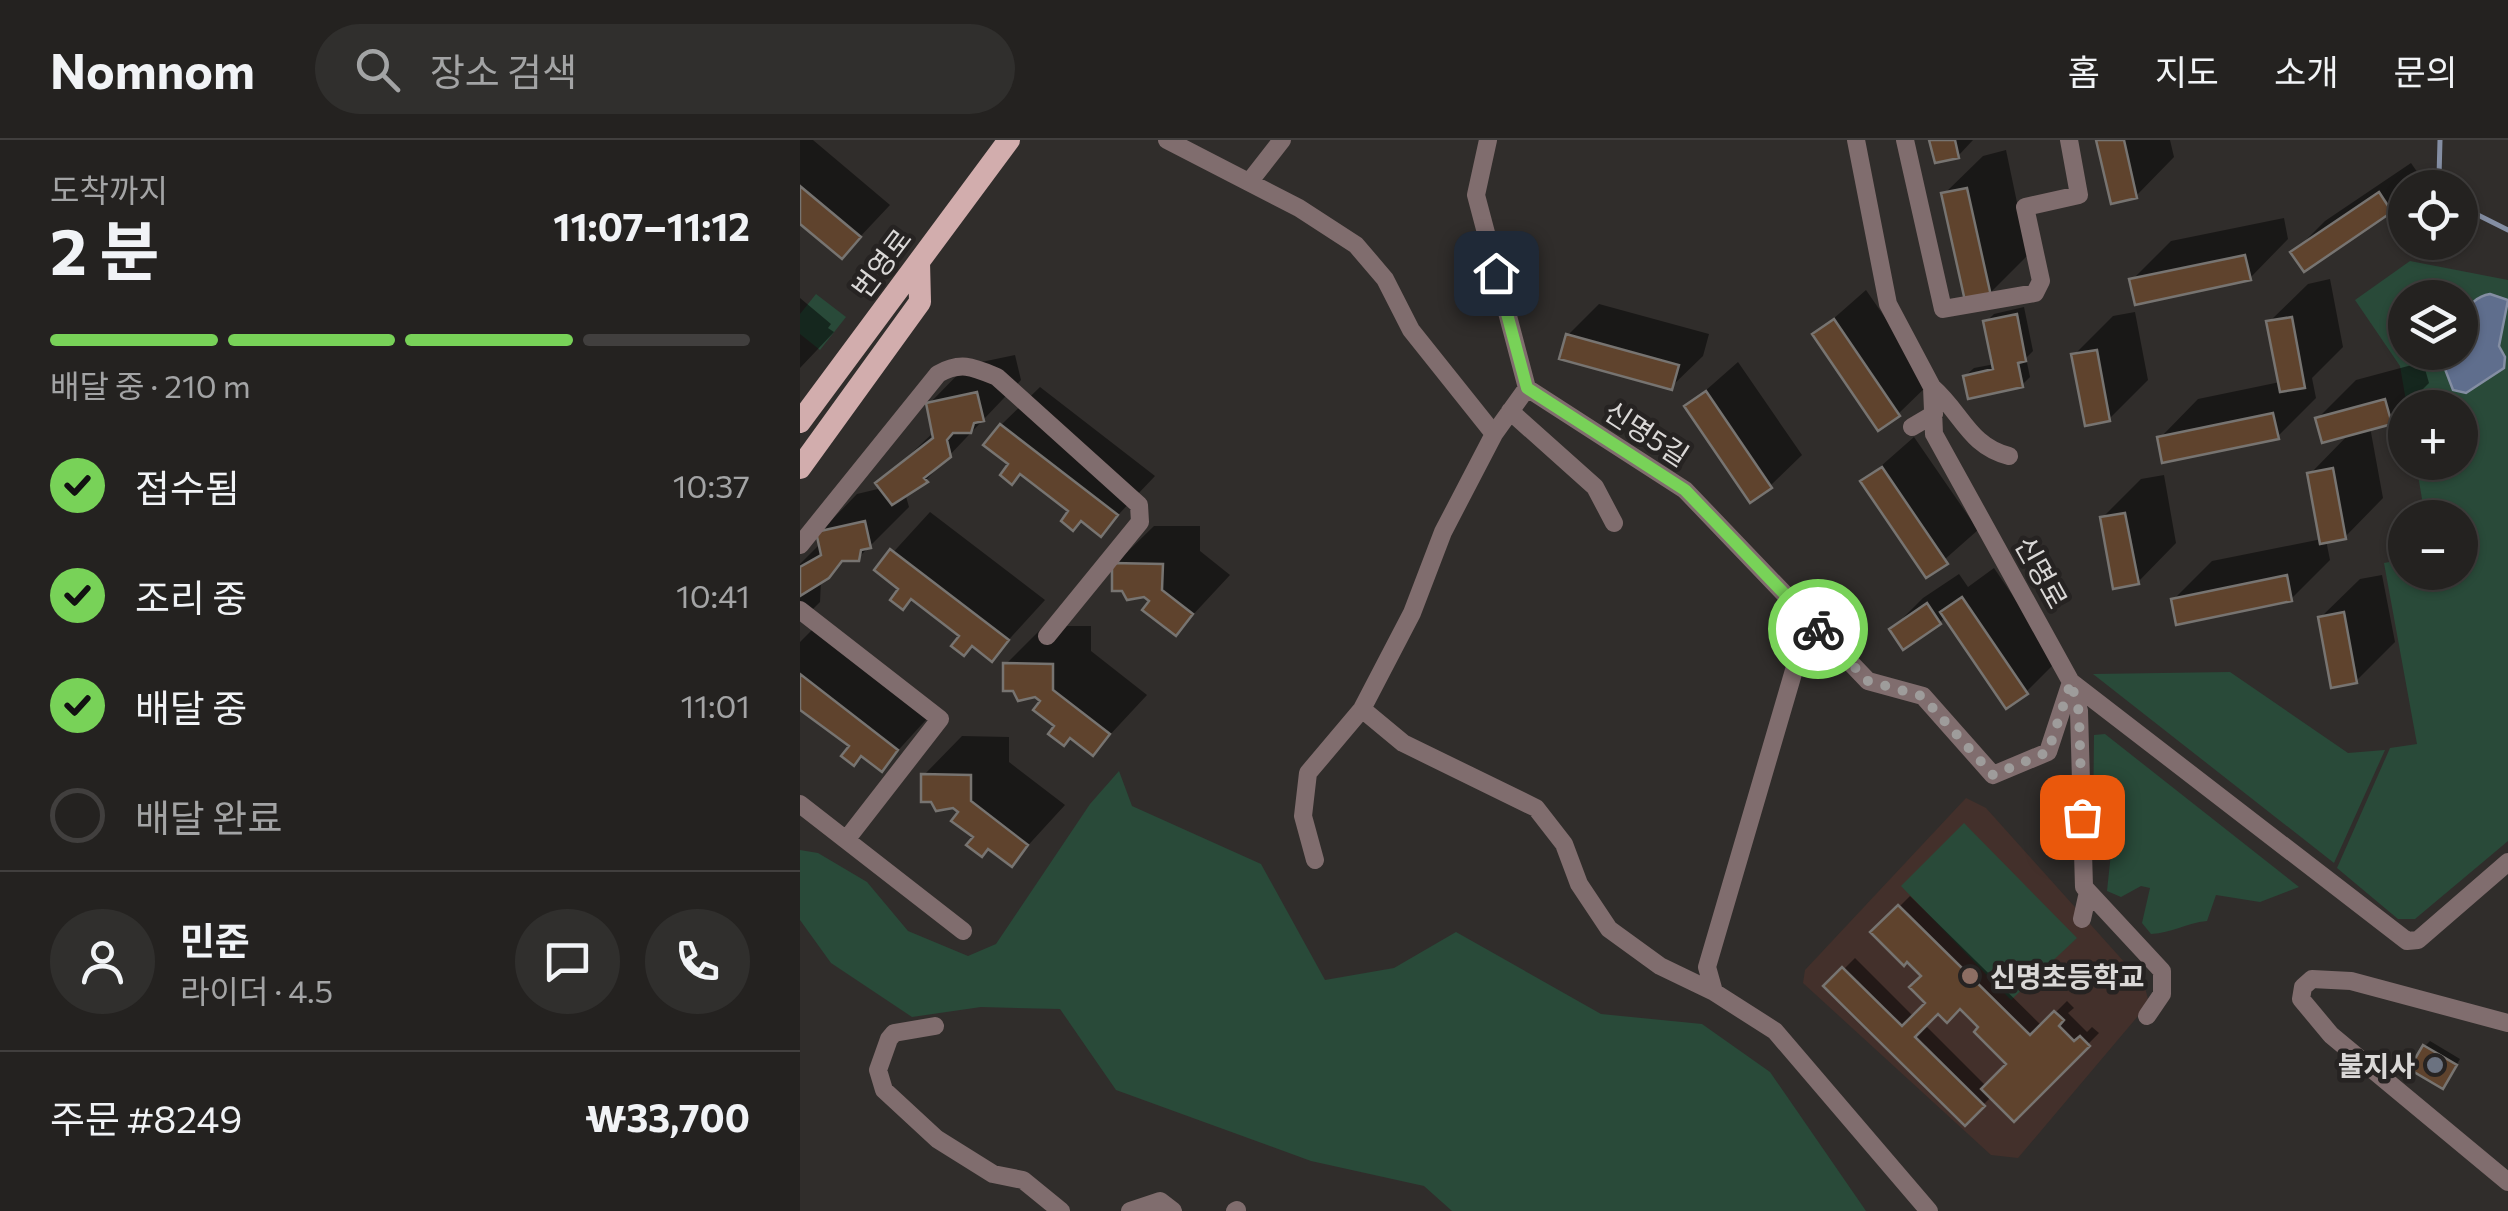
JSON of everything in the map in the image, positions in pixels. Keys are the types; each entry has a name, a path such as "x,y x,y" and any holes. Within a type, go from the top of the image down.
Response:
{"main road":[{"name":"번영로","path":"800,422 1010,140"},
{"path":"800,468 920,302 919,262"}],"street":[{"path":"1166,140 1250,181 1356,245 1385,280 1412,330 1494,434"},
{"path":"1250,181 1282,140"},
{"path":"1315,860 1304,816 1308,772 1362,709 1494,434 1527,388 1476,196 1488,140"},
{"name":"신명로","path":"1856,140 1888,304 1932,386 1934,434 2071,682 2079,712 2084,887 2088,892 2082,919"},
{"path":"1905,140 1944,309 2035,293 2041,282 2025,207 2079,195 2068,140"},
{"path":"800,545 938,374 955,364 972,366 996,377 1139,504 1142,513 1140,522 1047,636"},
{"path":"1932,386 1955,406 1978,444 2009,456"},
{"name":"신명5길","path":"1527,388 1685,490 1868,681 1922,696 1993,775 2048,752 2071,682"},
{"path":"1510,411 1595,487 1614,523"},
{"path":"1912,428 1934,414"},
{"path":"800,610 940,719 846,840"},
{"path":"1714,992 1707,968 1808,619"},
{"path":"2071,682 2406,941 2418,940 2508,862"},
{"path":"1362,709 1403,743 1536,808 1564,844 1578,884 1608,929 1660,966 1714,992 1776,1031 1929,1211"},
{"path":"800,804 963,931"},
{"path":"2088,892 2162,971 2162,994 2146,1016"},
{"path":"2508,1023 2351,981 2312,979 2303,987 2301,999 2331,1035 2508,1182"},
{"path":"935,1026 894,1033 888,1039 878,1070 884,1090 937,1139 993,1174 1023,1180 1061,1211"},
{"path":"1130,1211 1160,1200 1174,1211"}],"shaded area":[{"name":"신명초등학교","path":"1966,798 1986,808 2144,984 2149,1003 2018,1158 1991,1155 1803,983 1805,970"}],"green space":[{"path":"2410,261 2508,280 2508,841 2415,919 2398,919 2337,868 2390,748 2417,744 2389,590 2478,590 2478,500 2422,500 2419,480 2478,480 2478,390 2404,390 2401,370 2478,370 2478,280 2388,280 2388,348 2355,300"},
{"path":"816,294 846,317 820,350 800,334 800,314"},
{"path":"2230,672 2348,753 2385,750 2334,863 2093,674"},
{"path":"2105,734 2299,887 2260,902 2216,895 2207,921 2151,934 2142,923 2150,888 2141,886 2121,897 2107,891 2111,853 2093,829 2094,735"},
{"path":"1119,771 1132,806 1261,864 1325,980 1394,968 1456,932 1601,1014 1702,1024 1770,1072 1866,1211 1452,1211 1424,1186 1311,1161 1116,1090 1060,1009 981,1007 912,1017 831,963 800,920 800,850 818,853 867,882 908,931 968,956 996,944 1090,804"},
{"path":"1964,823 2077,938 2011,1000 1901,886"}],"water":[{"path":"2490,294 2508,300 2499,346 2505,357 2504,368 2471,390 2453,390 2445,370 2478,370 2481,297"}],"building":[{"path":"1929,140 1955,140 1959,158 1935,163"},
{"path":"2096,140 2124,140 2137,198 2111,204"},
{"path":"800,186 861,237 842,259 800,224"},
{"path":"1967,188 1991,296 1965,301 1941,193"},
{"path":"2379,192 2388,206 2388,215 2304,272 2290,252"},
{"path":"2245,255 2251,280 2135,305 2129,279"},
{"path":"2017,314 2026,361 2018,363 2023,387 1968,399 1963,376 1993,369 1983,321"},
{"path":"2292,317 2305,388 2280,392 2266,321"},
{"path":"1834,319 1900,416 1878,431 1812,334"},
{"path":"1566,334 1679,365 1672,390 1559,359"},
{"path":"2097,350 2110,421 2085,426 2071,354"},
{"path":"1706,391 1772,488 1750,503 1684,406"},
{"path":"977,392 984,421 974,423 971,433 953,433 947,440 951,457 924,478 928,482 892,505 875,483 933,438 926,403"},
{"path":"2385,399 2388,410 2388,425 2322,443 2315,418"},
{"path":"2273,413 2279,439 2162,463 2157,437"},
{"path":"1000,424 1118,515 1101,537 1081,521 1073,531 1061,521 1068,511 1020,474 1012,485 1000,475 1008,464 983,445"},
{"path":"1882,467 1948,564 1926,578 1860,481"},
{"path":"2333,468 2346,539 2320,544 2307,473"},
{"path":"2125,513 2139,584 2113,589 2100,517"},
{"path":"865,521 871,548 861,550 859,561 842,561 829,578 800,596 800,567 821,555 816,532"},
{"path":"890,549 1009,640 992,662 972,646 964,656 951,646 959,636 911,599 903,610 890,600 898,589 874,570"},
{"path":"1112,563 1163,564 1162,590 1193,614 1176,636 1142,610 1149,601 1144,597 1127,600 1122,591 1112,591"},
{"path":"2287,575 2292,601 2176,625 2171,599"},
{"path":"1962,597 2028,694 2006,709 1940,612"},
{"path":"1927,603 1941,624 1903,650 1889,629"},
{"path":"2344,612 2357,683 2331,688 2318,617"},
{"path":"1003,663 1053,664 1053,690 1110,734 1093,756 1070,738 1064,746 1048,734 1054,726 1033,710 1040,701 1035,697 1018,701 1013,691 1003,691"},
{"path":"800,674 898,750 882,772 861,756 854,766 841,756 849,746 800,710"},
{"path":"921,774 971,775 971,801 1028,845 1012,867 988,849 982,857 966,845 973,837 951,821 958,812 953,808 936,811 931,802 921,802"},
{"path":"1898,905 2030,1035 2054,1011 2064,1020 2059,1026 2074,1041 2080,1036 2090,1046 2014,1122 1981,1089 2006,1064 1974,1032 1978,1027 1960,1009 1947,1023 1938,1014 1915,1037 1985,1106 1965,1126 1823,986 1842,967 1902,1026 1925,1003 1909,987 1921,976 1907,962 1904,966 1870,932"},
{"path":"2423,1045 2457,1065 2443,1089 2409,1069"}],"waterway":[{"path":"2439,170 2440,140"},
{"path":"2478,215 2508,230"}],"way so far":[{"path":"1818,629 1868,681 1922,696 1993,775 2048,752 2071,682 2079,712 2082,817"}],"place":[{"name":"신명초등학교","path":"1970,976"},
{"name":"불지사","path":"2435,1065"}],"route":[{"path":"1496,273 1527,388 1685,490 1818,629"}]}
